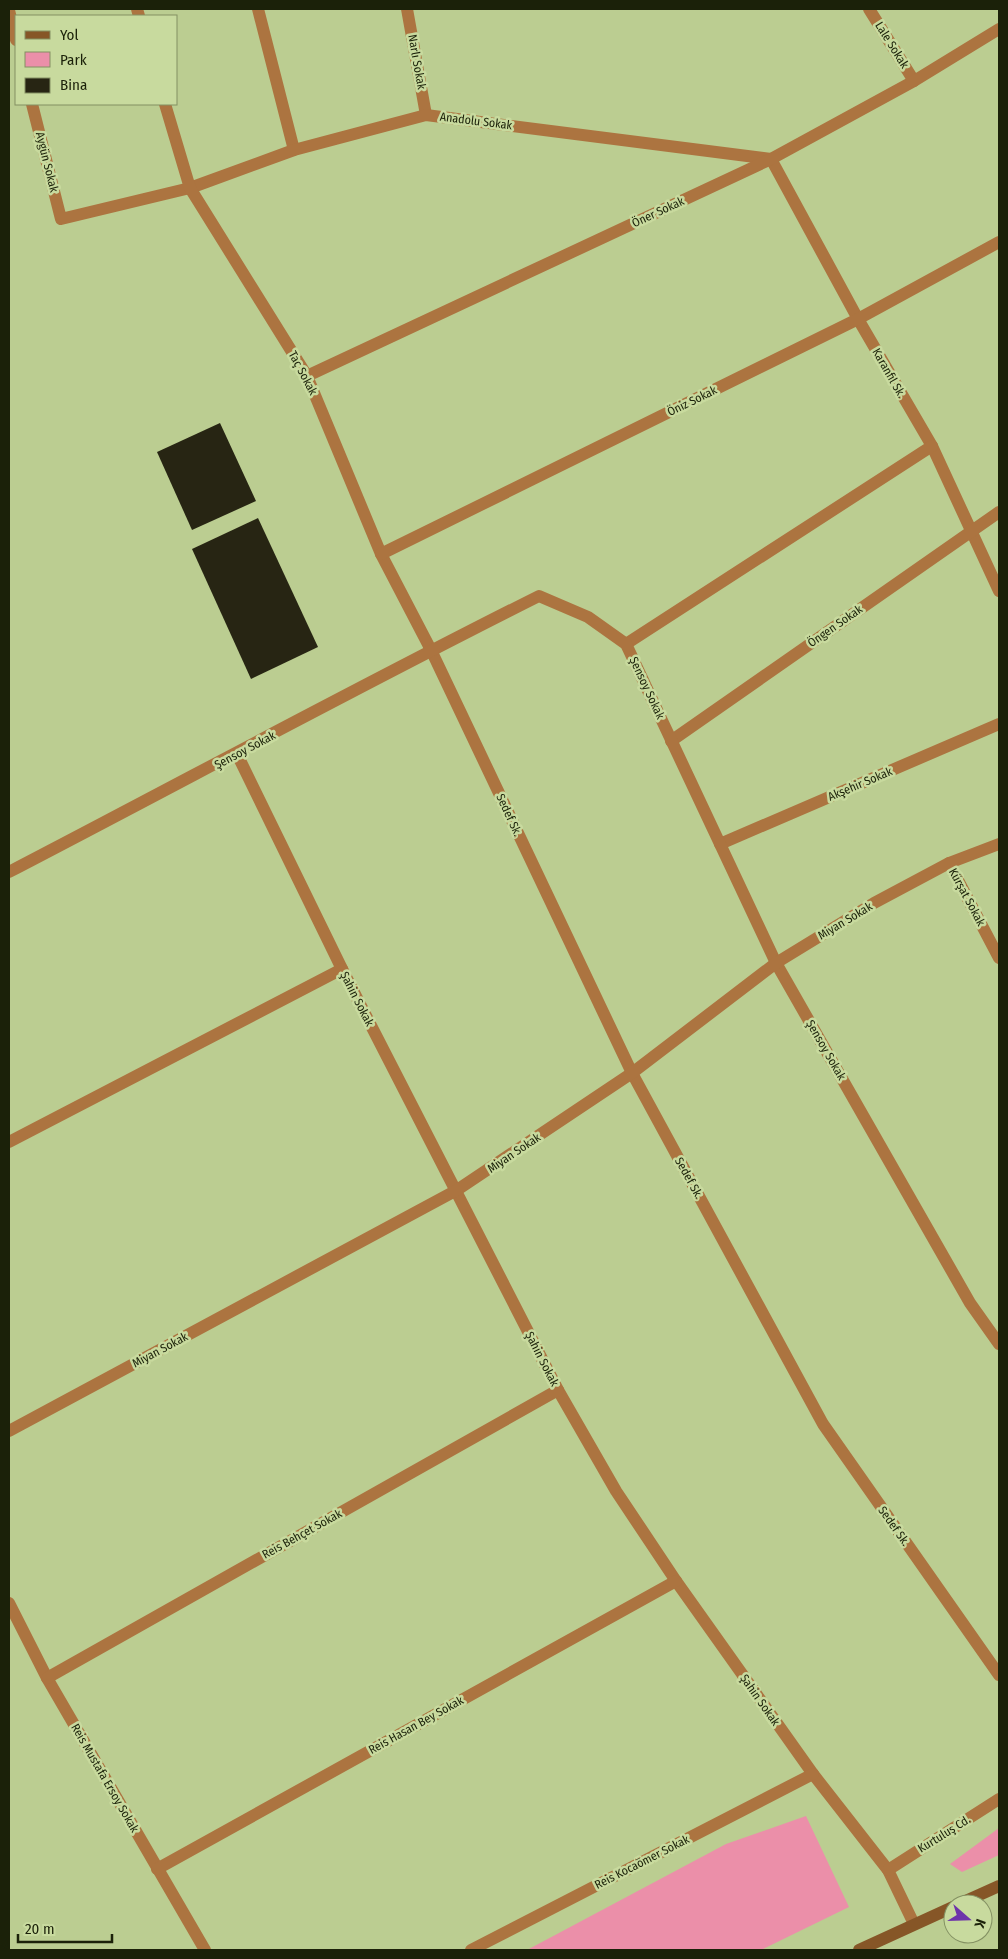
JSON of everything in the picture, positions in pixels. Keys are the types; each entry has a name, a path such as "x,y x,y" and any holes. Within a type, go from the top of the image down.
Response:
{"main road":[{"path":"981,1894 999,1886"},
{"path":"859,1950 943,1911"}],"street":[{"path":"258,9 294,150"},
{"name":"Narlı Sokak","path":"408,9 426,115"},
{"name":"Lale Sokak","path":"869,9 914,81"},
{"path":"9,10 15,36"},
{"name":"Öner Sokak","path":"307,376 771,159 914,81 999,29"},
{"name":"Aygün Sokak","path":"32,105 61,219"},
{"name":"Taç Sokak","path":"165,105 190,188 307,376 381,554 431,650"},
{"name":"Anadolu Sokak","path":"61,219 190,188 294,150 426,115 771,159"},
{"name":"Karanfil Sk.","path":"771,159 858,319 932,446 999,591"},
{"name":"Öniz Sokak","path":"381,554 858,319 999,242"},
{"path":"626,644 932,446"},
{"name":"Öngen Sokak","path":"671,741 999,512"},
{"name":"Şensoy Sokak","path":"9,872 237,754 431,650 539,596 588,617 626,644 776,963 970,1303 999,1344"},
{"name":"Sedef Sk.","path":"431,650 632,1074 823,1424 999,1675"},
{"name":"Akşehir Sokak","path":"720,844 999,724"},
{"name":"Şahin Sokak","path":"237,754 342,969 558,1390 616,1491 676,1581 813,1774 888,1870 914,1924"},
{"name":"Miyan Sokak","path":"9,1431 457,1190 632,1074 776,963 874,903 949,863 999,844"},
{"name":"Kürşat Sokak","path":"949,863 999,958"},
{"path":"9,1142 342,969"},
{"name":"Reis Behçet Sokak","path":"47,1678 558,1390"},
{"name":"Reis Hasan Bey Sokak","path":"157,1868 676,1581"},
{"name":"Reis Mustafa Ersoy Sokak","path":"9,1603 47,1678 205,1950"},
{"name":"Reis Kocaömer Sokak","path":"471,1950 813,1774"},
{"name":"Kurtuluş Cd.","path":"888,1870 999,1799"}],"green space":[{"path":"806,1816 849,1907 761,1950 527,1950 726,1844"},
{"path":"999,1828 999,1855 962,1872 950,1864"}],"building":[{"path":"220,423 256,501 192,530 157,452"},
{"path":"258,518 318,647 251,679 192,549"}]}
